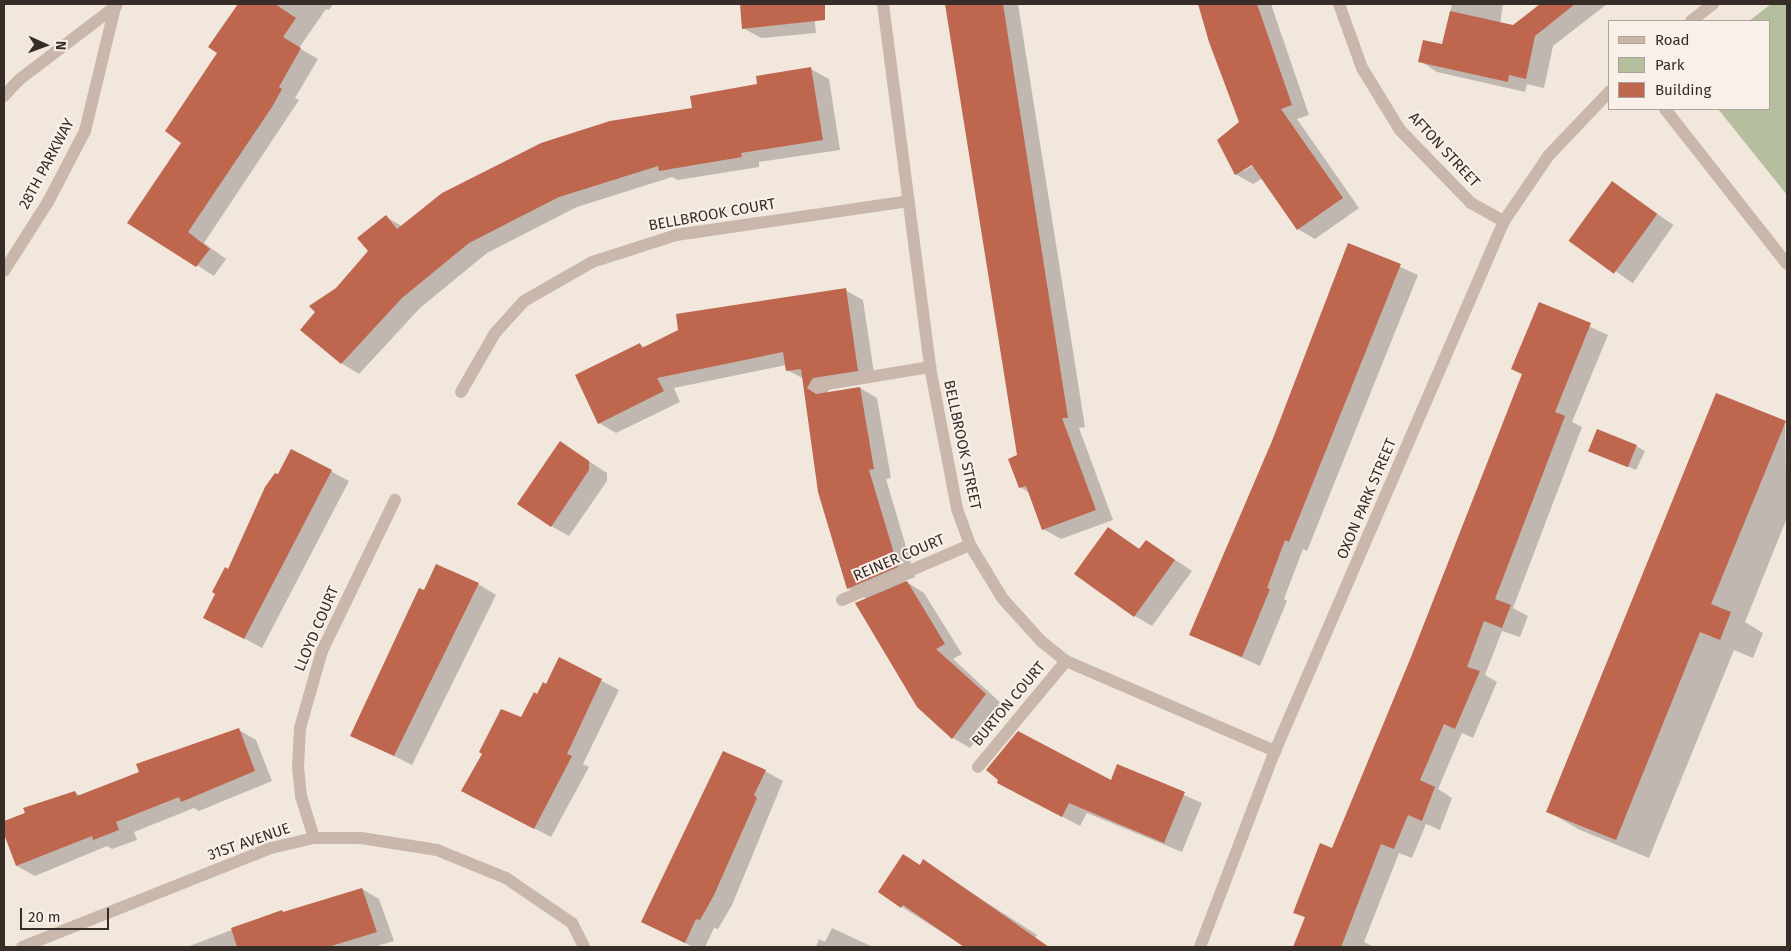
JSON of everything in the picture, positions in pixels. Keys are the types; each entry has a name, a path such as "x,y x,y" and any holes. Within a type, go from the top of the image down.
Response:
{"street":[{"name":"BELLBROOK STREET","path":"883,4 930,367 957,509 970,545 1003,599 1066,661 1276,751"},
{"name":"AFTON STREET","path":"1339,4 1362,68 1400,130 1471,203 1504,221"},
{"path":"1693,20 1714,4"},
{"name":"28TH PARKWAY","path":"4,96 20,79 116,5"},
{"name":"28TH PARKWAY","path":"4,271 48,202 85,131 116,5"},
{"name":"OXON PARK STREET","path":"1200,947 1276,751 1504,221 1549,155 1608,93"},
{"path":"1667,110 1787,264"},
{"name":"BELLBROOK COURT","path":"461,392 495,333 524,301 592,262 676,235 909,201"},
{"path":"815,386 930,367"},
{"name":"LLOYD COURT","path":"314,838 301,796 298,768 300,728 322,651 395,500"},
{"name":"REINER COURT","path":"842,600 970,545"},
{"name":"BURTON COURT","path":"978,767 1066,661"},
{"name":"31ST AVENUE","path":"22,947 271,848 314,838 361,838 437,850 506,878 572,923 584,947"}],"green space":[{"path":"1771,4 1787,4 1787,195 1719,110 1771,110 1771,20 1750,20"}],"building":[{"path":"238,4 275,4 296,18 283,37 301,48 279,87 282,89 272,107 188,232 210,249 196,267 127,223 181,143 165,131 217,53 208,47"},
{"path":"740,4 825,4 825,20 742,29"},
{"path":"945,4 1003,4 1068,418 1062,418 1096,510 1042,530 1026,486 1019,488 1008,459 1017,455"},
{"path":"1198,4 1257,4 1292,105 1281,109 1343,198 1297,230 1252,165 1235,175 1217,140 1239,122 1209,42"},
{"path":"1540,4 1575,4 1535,36 1526,79 1509,75 1508,82 1418,62 1423,40 1442,44 1450,11 1513,25"},
{"path":"811,67 823,140 741,153 742,157 659,171 658,166 559,197 469,243 402,298 341,364 300,330 315,312 309,306 336,288 368,251 357,238 386,215 397,229 442,193 541,143 610,121 692,108 690,96 757,84 756,76"},
{"path":"1612,181 1657,214 1614,274 1569,241"},
{"path":"1348,243 1401,264 1289,542 1285,540 1267,588 1270,589 1242,657 1189,635 1272,441"},
{"path":"846,288 858,371 813,378 807,388 816,394 860,387 874,469 869,470 898,567 847,589 818,492 801,369 786,371 783,352 657,378 664,391 598,424 575,375 640,343 642,348 678,330 676,314"},
{"path":"1539,302 1591,323 1555,412 1565,416 1495,599 1511,605 1502,628 1484,621 1467,667 1480,671 1455,729 1444,724 1420,780 1435,787 1422,821 1408,815 1394,849 1381,844 1341,947 1293,947 1305,917 1293,913 1320,843 1332,848 1411,657 1522,374 1511,369"},
{"path":"1716,393 1786,421 1711,604 1731,612 1720,640 1700,632 1616,840 1546,812"},
{"path":"1597,429 1637,445 1628,467 1588,451"},
{"path":"560,441 589,461 589,470 551,527 517,504"},
{"path":"291,449 332,470 244,639 203,618 215,594 212,592 225,567 228,569 265,487 275,473 278,474"},
{"path":"1108,527 1139,549 1146,540 1175,560 1134,617 1074,574"},
{"path":"436,564 479,583 394,756 350,736 419,588 424,590"},
{"path":"907,581 945,644 936,649 986,694 952,739 917,707 855,603"},
{"path":"559,657 602,679 567,754 572,756 534,829 461,791 482,754 479,752 501,709 521,717 534,692 537,694 543,682 546,684"},
{"path":"239,728 255,771 181,802 179,797 116,822 119,830 93,840 92,836 16,866 4,834 4,821 25,813 23,808 75,791 77,796 139,772 136,764"},
{"path":"1018,731 1111,780 1117,764 1185,792 1164,843 1069,803 1062,817 997,783 998,780 986,770"},
{"path":"723,751 766,770 754,795 757,798 714,895 700,920 696,919 685,943 641,922"},
{"path":"903,854 920,865 923,859 1049,947 964,947 903,905 901,908 878,892"},
{"path":"362,888 377,932 328,947 237,947 231,928 282,910 283,912"}]}
